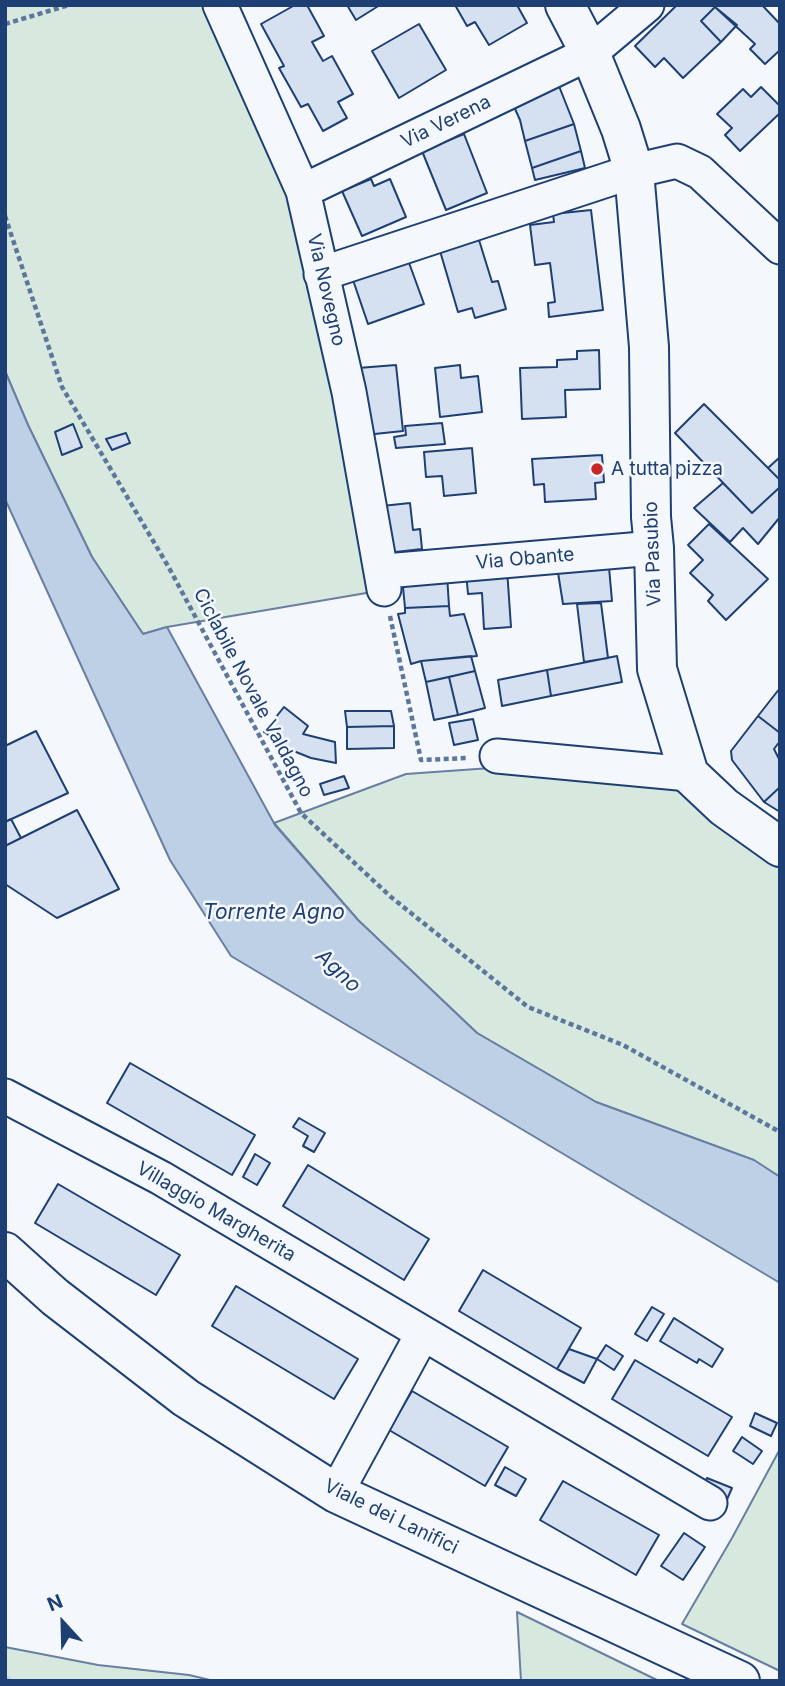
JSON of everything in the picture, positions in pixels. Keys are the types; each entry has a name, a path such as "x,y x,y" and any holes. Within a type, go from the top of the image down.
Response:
{"main road":[{"name":"Via Pasubio","path":"565,5 590,53 621,129 634,172 649,347 651,517 657,668 688,774"},
{"path":"688,774 724,807 780,847"},
{"name":"Viale dei Lanifici","path":"5,1252 55,1297 186,1398 336,1493 740,1681"}],"street":[{"name":"Via Novegno","path":"220,5 303,191 391,580"},
{"name":"Via Verena","path":"303,191 590,53 647,5"},
{"path":"321,274 634,172 677,161 701,172 780,247"},
{"name":"Via Obante","path":"391,580 654,548"},
{"path":"497,756 688,774"},
{"name":"Villaggio Margherita","path":"5,1096 161,1178 710,1503"},
{"path":"336,1493 423,1333"}],"path":[{"path":"5,24 69,5"},
{"name":"Ciclabile Novale Valdagno","path":"5,216 62,387 168,566 302,813 391,897 528,1007 623,1045 780,1132"},
{"path":"391,580 421,760 497,756"}],"shaded area":[{"path":"5,5 233,5 273,102 378,591 167,627 143,634 92,557 5,371"},
{"path":"688,754 780,843 780,1177 753,1160 596,1102 477,1033 358,920 274,823 406,774"},
{"path":"780,1449 780,1671 682,1624"},
{"path":"517,1612 659,1681 521,1681"},
{"path":"5,1647 98,1665 189,1675 214,1681 5,1681"}],"water":[{"name":"Torrente Agno","path":"5,371 92,557 143,634 167,627 275,825 358,920 477,1033 596,1102 754,1160 780,1177 780,1283 231,956 170,860 5,499"}],"building":[{"path":"295,5 307,5 324,36 312,42 323,61 332,56 353,94 338,102 347,118 323,131 308,104 301,107 279,68 284,66 261,24"},
{"path":"347,5 380,5 356,20"},
{"path":"455,5 517,5 527,23 489,45 475,22 467,26"},
{"path":"677,5 717,5 701,21 721,42 683,78 664,58 655,67 635,46"},
{"path":"762,5 780,24 780,50 765,64 750,49 755,44 715,7"},
{"path":"715,7 737,25 721,42 701,21"},
{"path":"419,24 446,70 399,98 372,51"},
{"path":"557,81 574,124 525,141 511,100"},
{"path":"761,87 780,106 780,113 740,151 725,135 732,128 717,114 743,89 751,97"},
{"path":"574,124 581,151 532,168 525,141"},
{"path":"464,134 487,193 446,210 422,151"},
{"path":"581,151 585,168 535,180 532,168"},
{"path":"371,179 374,186 390,179 406,217 362,236 342,191"},
{"path":"591,210 603,310 549,317 548,303 555,302 550,263 535,265 530,225 554,222 553,214"},
{"path":"479,240 492,282 498,281 506,309 475,318 472,308 458,312 440,251"},
{"path":"408,260 424,304 368,324 353,280"},
{"path":"599,350 600,389 565,390 566,417 522,419 520,368 557,367 557,360 577,359 577,351"},
{"path":"396,365 403,431 365,435 358,368"},
{"path":"460,365 461,378 478,376 482,412 440,417 435,368"},
{"path":"704,404 780,480 780,487 752,513 675,433"},
{"path":"442,423 445,444 396,448 394,437 406,435 405,426"},
{"path":"73,424 82,447 62,455 55,432"},
{"path":"126,433 130,443 112,450 106,439"},
{"path":"472,448 476,493 444,496 442,476 426,477 424,452"},
{"path":"602,455 604,482 595,483 596,499 545,502 544,484 534,485 532,459"},
{"path":"780,457 780,480 768,468"},
{"path":"723,483 752,513 780,487 780,517 758,544 743,528 730,542 694,508"},
{"path":"410,503 413,530 420,529 422,549 387,553 382,506"},
{"path":"709,524 768,579 726,620 708,601 713,595 690,573 703,560 688,545"},
{"path":"608,556 612,601 563,604 556,560"},
{"path":"507,569 511,627 484,629 482,593 468,594 466,572"},
{"path":"447,575 449,606 405,608 402,577"},
{"path":"601,603 608,658 584,662 577,604"},
{"path":"449,606 450,616 464,614 477,656 411,664 398,614 405,613 405,608"},
{"path":"471,656 475,671 426,682 421,661"},
{"path":"617,656 622,682 551,696 547,670"},
{"path":"547,670 551,696 502,706 498,680"},
{"path":"475,671 485,708 458,715 449,677"},
{"path":"449,677 458,715 434,720 426,682"},
{"path":"780,688 780,733 758,716"},
{"path":"284,707 308,726 303,734 335,742 336,763 311,758 291,750 264,732"},
{"path":"345,711 391,711 394,726 347,727"},
{"path":"758,716 780,733 780,741 774,749 780,761 780,787 764,802 732,760 731,751"},
{"path":"473,719 478,740 454,745 449,723"},
{"path":"394,726 394,748 347,749 347,727"},
{"path":"36,731 68,793 5,822 5,746"},
{"path":"344,776 349,788 324,795 320,784"},
{"path":"780,787 780,812 764,802"},
{"path":"77,810 119,889 57,918 5,884 5,846"},
{"path":"11,819 21,838 5,846 5,822"},
{"path":"130,1063 255,1135 232,1175 107,1103"},
{"path":"299,1118 325,1133 314,1152 303,1146 308,1136 293,1127"},
{"path":"255,1154 270,1163 257,1185 243,1177"},
{"path":"308,1165 429,1239 404,1280 283,1206"},
{"path":"58,1184 180,1255 156,1295 35,1223"},
{"path":"483,1270 581,1328 557,1369 459,1311"},
{"path":"236,1286 358,1359 334,1399 212,1326"},
{"path":"652,1307 664,1314 647,1341 635,1334"},
{"path":"674,1318 723,1349 712,1367 699,1359 697,1363 660,1341"},
{"path":"606,1345 623,1356 614,1370 597,1359"},
{"path":"569,1349 597,1359 584,1383 557,1369"},
{"path":"635,1360 732,1417 708,1456 612,1399"},
{"path":"412,1391 508,1447 485,1486 389,1430"},
{"path":"755,1413 777,1423 771,1436 750,1426"},
{"path":"742,1437 762,1451 753,1464 733,1451"},
{"path":"505,1467 526,1479 516,1496 495,1485"},
{"path":"707,1478 732,1488 725,1504 700,1494"},
{"path":"563,1481 659,1535 636,1575 540,1520"},
{"path":"684,1533 705,1547 683,1580 661,1566"}],"place":[{"name":"A tutta pizza","path":"597,469"}],"water label":[{"name":"Agno","path":"338,971"}]}
